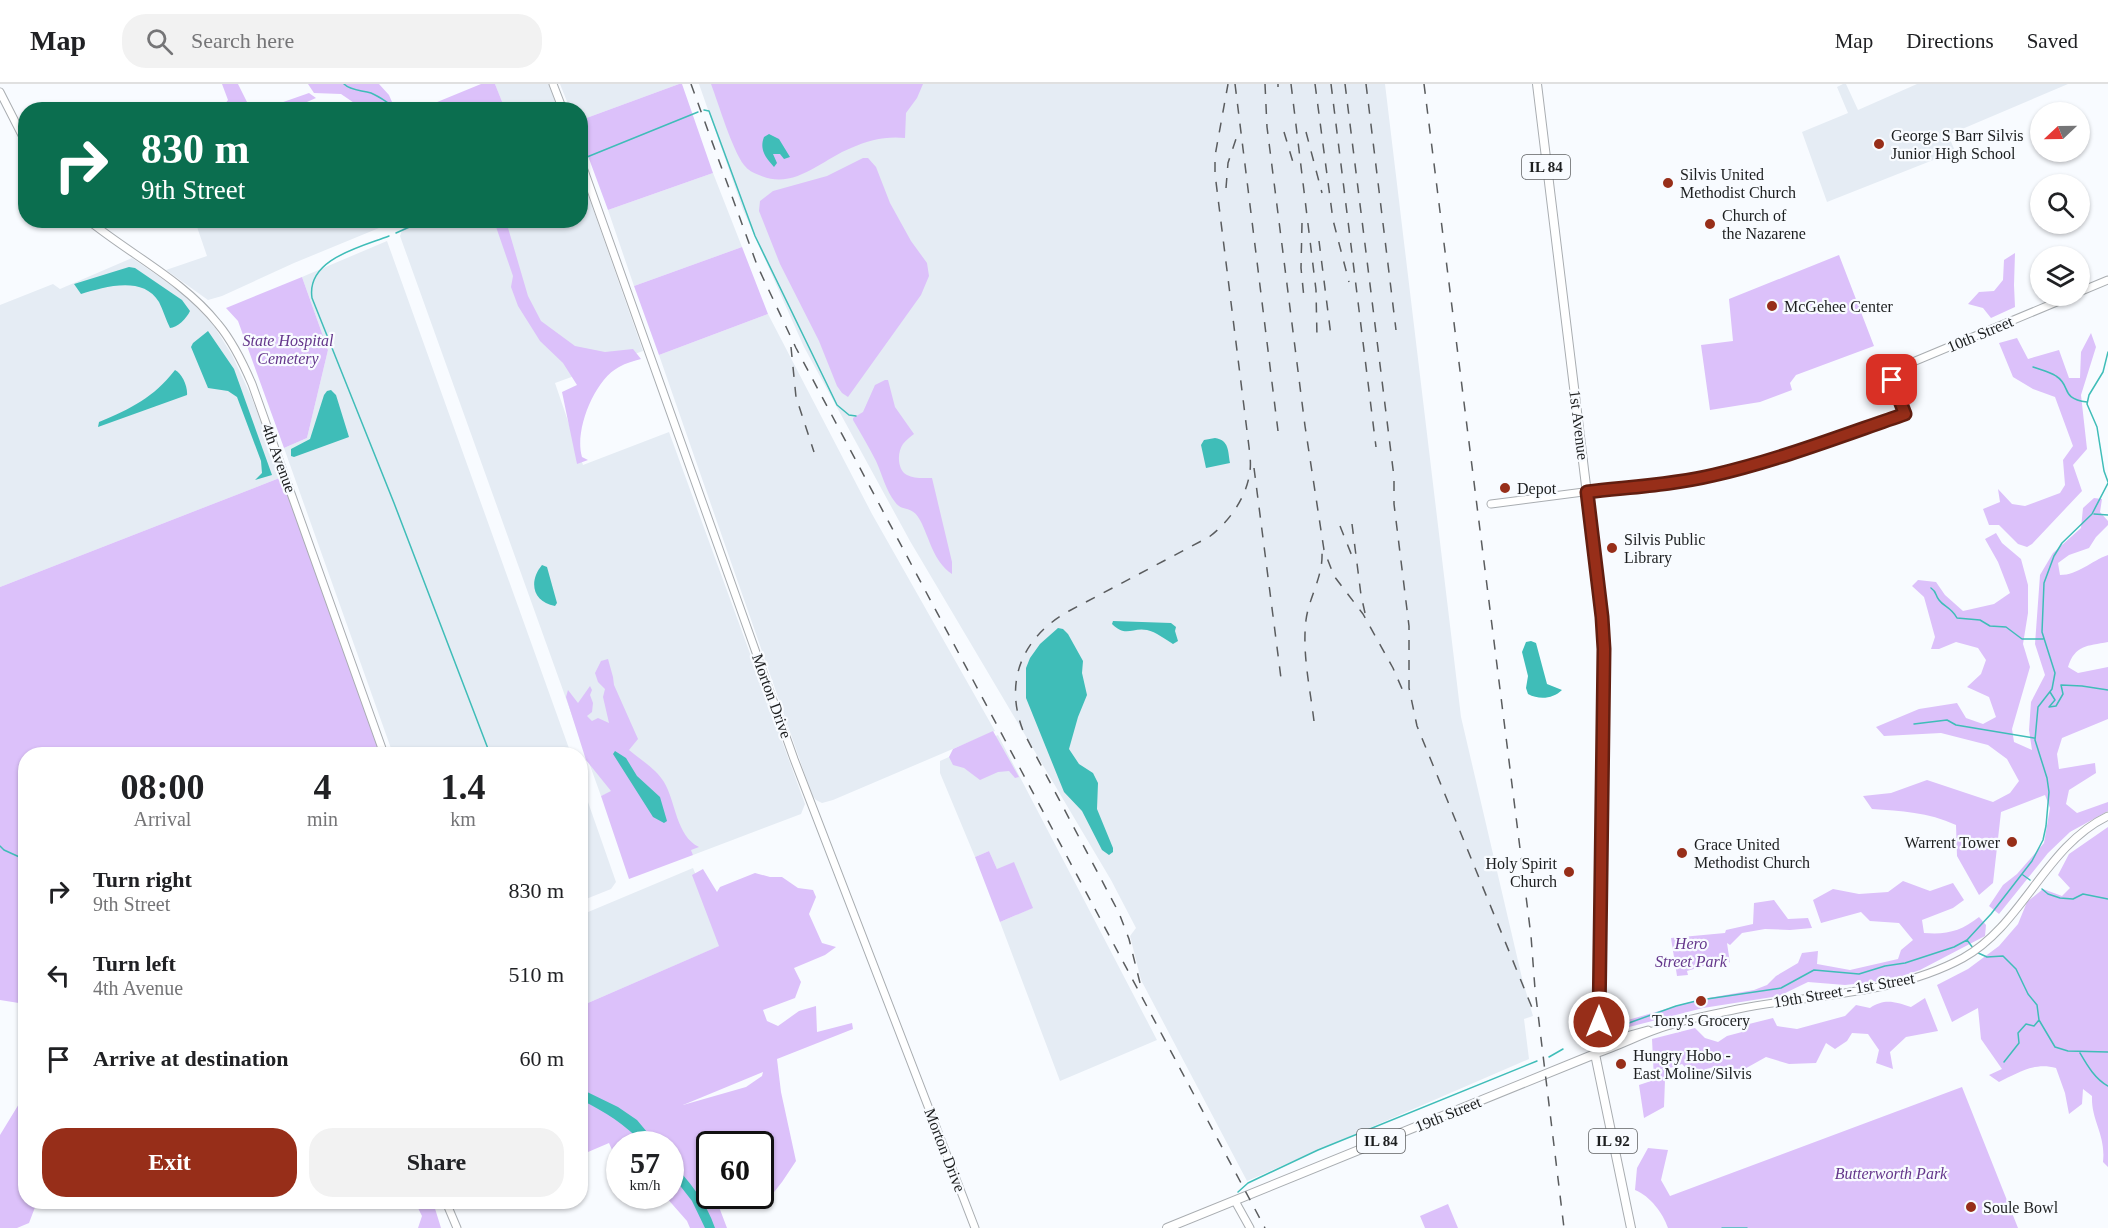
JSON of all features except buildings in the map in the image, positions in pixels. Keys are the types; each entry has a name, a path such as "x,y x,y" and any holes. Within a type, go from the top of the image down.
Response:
{"main road":[{"name":"1st Avenue","path":"1537,84 1604,649 1599,1022 1595,1054"},
{"name":"19th Street","path":"1167,1228 1595,1054"},
{"name":"IL 92","path":"1595,1054 1631,1228"}],"street":[{"path":"553,84 560,102"},
{"path":"0,92 18,127"},
{"name":"Morton Drive","path":"588,181 795,759 975,1228"},
{"name":"4th Avenue","path":"99,228 183,289 219,324 240,358 252,384 382,747"},
{"path":"2090,287 2108,280"},
{"name":"10th Street","path":"1587,492 1714,475 1801,451 1905,414 1889,372 2047,306"},
{"path":"1491,504 1587,492"},
{"name":"19th Street - 1st Street","path":"1595,1054 1665,1026 1739,1009 1906,981 1927,975 1965,957 1991,938 2058,856 2085,831 2108,816"},
{"path":"1599,1022 1605,1035 1614,1040 1665,1026"},
{"path":"1235,1201 1250,1228"},
{"path":"449,1209 456,1228"}],"shaded area":[{"path":"495,84 549,84 555,102 502,102"},
{"path":"560,84 679,84 588,117 588,102 567,102"},
{"path":"699,84 1385,84 1461,717 1533,1016 1524,1019 1529,1059 1247,1181 1141,980 1130,936 1136,928 1111,880 910,541 804,347 743,210"},
{"name":"George S Barr Silvis Junior High School","path":"1846,84 1858,110 1917,84 2068,84 1948,135 1956,153 1827,202 1802,132 1848,113 1837,87"},
{"path":"713,173 742,247 634,286 608,210"},
{"path":"588,195 643,351 555,383 583,465 669,432 805,804 801,814 693,855 655,774 601,796 588,760 588,747 583,747 400,236 403,228 588,228"},
{"path":"198,228 379,228 208,300 166,270 207,256"},
{"path":"387,241 568,747 391,747 284,448 307,438 328,350 302,277"},
{"path":"132,258 183,293 214,326 232,355 251,396 282,477 0,587 0,305 53,284 60,289"},
{"path":"768,314 872,514 995,731 822,803 812,795 659,355"},
{"path":"998,735 1157,1040 1060,1081 1000,922 1032,908 997,869 989,851 975,857 940,773 940,761"},
{"path":"588,802 616,882 611,889 588,898"},
{"path":"693,868 724,944 588,1003 588,912"}],"green space":[{"path":"222,84 238,84 247,102 226,102 228,100"},
{"path":"308,84 379,84 392,102 353,102 341,94 314,93"},
{"path":"481,84 495,84 502,102 437,102"},
{"path":"682,84 713,173 608,210 588,156 588,117"},
{"path":"711,84 923,84 917,98 906,113 905,138 884,138 864,143 796,177 772,179 751,171 739,158"},
{"path":"309,93 316,98 307,102 283,102"},
{"path":"863,158 868,158 876,167 890,203 911,241 927,263 929,276 921,295 848,397 837,386 819,341 780,264 759,211 760,201 773,191 827,176"},
{"path":"496,228 508,228 528,296 541,321 575,346 605,352 633,349 641,359 630,362 610,374 594,394 581,434 582,457 588,460 577,464 562,392 577,385 563,363 540,341 518,306 511,287 513,276"},
{"path":"742,247 768,314 659,355 634,286"},
{"path":"2015,253 2015,307 1991,318 1983,308 1968,304 1979,292 1994,291 2003,280 2004,260"},
{"path":"1839,255 1874,346 1796,375 1790,383 1792,390 1760,402 1710,410 1701,345 1733,341 1729,299"},
{"name":"State Hospital Cemetery","path":"302,277 328,350 307,438 284,448 238,321 226,308"},
{"path":"2091,333 2096,347 2081,395 2087,449 2073,465 2082,491 2027,547 2018,544 1999,525 1989,525 1983,509 2000,502 1998,489 2012,504 2025,506 2060,493 2065,485 2063,460 2073,446 2055,397 2033,389 2013,377 1999,343 2017,338 2028,359 2059,350 2069,378 2080,378 2081,352"},
{"path":"888,380 895,407 914,434 901,447 899,456 901,469 910,476 932,478 952,562 952,574 940,563 917,515 898,505 892,498 876,461 853,420 863,412 875,385"},
{"path":"282,477 378,747 18,747 18,1003 0,1000 0,587"},
{"path":"2094,498 2102,499 2100,512 2108,521 2108,525 2089,548 2069,555 2058,563 2060,575 2067,574 2108,555 2108,642 2078,650 2068,667 2078,673 2108,667 2108,719 2062,738 2057,754 2059,769 2095,763 2096,773 2069,790 2066,804 2077,813 2108,802 2108,811 2070,832 2048,853 1999,914 1989,906 2003,885 2017,874 2044,843 2050,808 2045,795 2001,812 1993,883 1979,895 1957,856 1956,825 1925,815 1872,809 1863,796 1891,793 1927,780 1993,802 2010,793 2019,781 2007,759 1988,745 1941,733 1884,736 1876,727 1919,709 1957,703 1966,718 1983,724 1996,717 1989,697 1967,687 1981,674 1986,660 1978,648 1956,642 1939,649 1931,649 1935,637 1924,597 1912,586 1918,580 1936,582 1945,595 1963,611 1994,604 2010,593 1998,562 1985,539 1996,533 2002,543 2021,559 2028,585 2028,613 2023,644 2030,667 2012,729 2014,742 2032,750 2029,730 2031,702 2045,675 2035,644 2040,575 2053,553 2081,528 2083,508"},
{"path":"608,659 614,685 638,739 629,750 661,777 681,827 691,842 699,847 691,850 693,855 629,879 601,796 611,791 588,762 588,747 582,747 566,697 568,690 578,703 590,686 593,703 592,712 587,716 592,721 598,718 609,723 603,697 605,689 598,682 595,673 601,661"},
{"path":"993,731 1019,777 1015,778 1009,771 998,772 980,780 964,768 953,765 949,757 953,749"},
{"path":"2108,827 2108,1167 2103,1162 2102,1143 2092,1105 2092,1096 2083,1089 2082,1104 2069,1114 2065,1093 2056,1068 2033,1067 1999,1082 1989,1075 2002,1069 1981,1039 1978,1008 1952,1022 1937,985 1968,969 1999,946 2018,924 2027,902 2043,889 2062,896 2070,888 2058,875 2069,854"},
{"path":"989,851 997,869 1014,862 1033,908 1000,922 975,857"},
{"path":"703,869 717,892 720,887 755,873 782,877 798,888 813,890 816,897 809,914 822,943 836,947 825,955 794,968 801,982 795,998 763,1010 767,1021 778,1026 799,1011 816,1006 817,1032 852,1023 853,1029 777,1059 781,1092 796,1161 774,1192 774,1131 696,1131 696,1209 720,1209 727,1228 690,1228 676,1209 684,1209 684,1131 606,1131 606,1144 588,1152 588,1003 719,946 692,875","holes":["763,1072 762,1076 746,1087 683,1105"]},
{"path":"1903,881 1930,891 1953,883 1964,900 1953,908 1922,920 1924,933 1953,931 1979,917 1986,925 1985,936 1920,970 1890,980 1845,985 1808,982 1779,996 1703,1008 1629,1027 1628,1020 1697,1000 1754,990 1767,985 1776,976 1798,963 1802,953 1818,951 1817,964 1850,970 1898,959 1901,950 1913,940 1899,923 1870,921 1861,912 1821,923 1813,900 1833,889 1859,894 1888,892"},
{"name":"Hero Street Park","path":"1774,900 1788,919 1808,918 1812,928 1765,929 1742,933 1730,945 1727,943 1730,963 1727,959 1687,971 1688,975 1677,976 1671,938 1725,933 1726,930 1753,924 1754,903"},
{"path":"1925,998 1938,1031 1906,1037 1890,1052 1893,1069 1876,1063 1879,1050 1868,1034 1852,1033 1847,1041 1835,1049 1826,1043 1816,1063 1789,1064 1766,1057 1732,1076 1716,1066 1692,1074 1682,1064 1667,1069 1664,1107 1644,1118 1639,1085 1654,1080 1652,1039 1695,1028 1705,1038 1718,1042 1727,1036 1742,1032 1749,1024 1773,1018 1777,1026 1797,1029 1845,1016 1856,1005 1870,1008 1880,1003 1890,1002 1911,1007"},
{"name":"Butterworth Park","path":"1962,1087 2018,1228 1668,1228 1655,1206 1646,1196 1635,1190 1637,1168 1648,1148 1668,1150 1661,1180 1670,1196"},
{"path":"18,1105 18,1209 34,1209 29,1223 17,1228 0,1228 0,1135"},
{"path":"1448,1204 1458,1228 1425,1228 1420,1216"},
{"path":"418,1209 435,1209 441,1228 418,1228 422,1216"}],"water":[{"path":"769,134 779,139 790,157 784,159 780,154 773,154 777,163 774,167 763,150 764,137"},
{"path":"129,267 135,268 182,300 190,311 184,319 170,328 159,302 143,288 112,286 81,294 74,284"},
{"path":"208,331 234,369 272,475 255,480 262,473 261,461 237,397 228,391 208,388 191,347"},
{"path":"175,370 184,381 187,395 98,427 99,422 132,407 150,395"},
{"path":"331,390 336,395 349,437 294,457 291,456 291,449 310,439 324,395"},
{"path":"1215,438 1225,444 1230,463 1206,468 1201,445 1204,440"},
{"path":"542,565 547,567 557,603 555,606 542,600 535,590 535,578"},
{"path":"1113,621 1171,623 1176,627 1178,641 1173,644 1157,634 1142,629 1121,630 1112,624"},
{"path":"1058,628 1068,634 1083,661 1082,673 1087,695 1069,749 1079,764 1093,773 1098,783 1097,809 1113,848 1113,852 1109,855 1102,850 1082,811 1064,792 1026,698 1026,668 1030,658 1040,644"},
{"path":"1526,642 1536,643 1547,684 1562,690 1550,697 1541,698 1528,694 1526,688 1528,676 1522,652"},
{"path":"615,751 626,758 637,776 660,797 667,821 664,823 653,817 613,754"},
{"path":"588,1092 618,1107 637,1120 646,1131 630,1131 588,1104"},
{"path":"684,1176 696,1192 696,1209 707,1209 715,1228 705,1228 692,1201 684,1191"}],"waterway":[{"path":"344,84 353,89 368,92 387,102"},
{"path":"704,110 709,111 755,236 837,405 849,415 856,416"},
{"path":"588,157 698,112"},
{"path":"396,233 407,228"},
{"path":"389,236 351,250 326,264 312,285 312,298 394,503 487,747"},
{"path":"2108,352 2103,372 2089,395 2087,404 2097,427 2108,482"},
{"path":"2033,367 2056,376 2064,384 2069,395 2087,402"},
{"path":"1626,1024 1700,1000 1781,988 1814,970 1859,974 1905,963 1954,947 1967,940 1991,914 2032,861 2043,840 2046,826 2049,792 2035,740 2038,707 2052,689 2055,673 2042,632 2044,583 2054,556 2062,543 2092,514 2108,483"},
{"path":"2094,514 2108,515"},
{"path":"1931,588 1957,618 1980,620 1990,626 2006,627 2022,639 2043,639"},
{"path":"2050,692 2055,700 2049,707 2056,706 2063,694 2061,685 2108,690"},
{"path":"1914,724 1947,720 1956,725 2034,738"},
{"path":"0,846 18,856"},
{"path":"2023,875 2030,880"},
{"path":"2042,889 2060,898 2073,899 2083,894 2108,899"},
{"path":"1967,940 1973,948"},
{"path":"1976,952 1987,957 2003,956 2016,969 2028,994 2037,1005 2039,1020 2055,1047 2068,1051 2108,1052"},
{"path":"2004,1062 2019,1043 2018,1033 2026,1024 2034,1026 2039,1020"},
{"path":"1549,1057 1563,1049"},
{"path":"2080,1053 2095,1076 2108,1086"},
{"path":"1238,1192 1248,1183 1318,1150 1537,1061"},
{"path":"1722,1228 1747,1228"}],"railway":[{"path":"691,84 757,265 796,348 1265,1228"},
{"path":"1140,983 1129,939 1119,913 1024,733 1018,714 1017,679 1021,663 1029,648 1039,634 1053,622 1069,611 1209,537 1230,516 1245,490 1250,471 1250,456 1215,174 1215,156 1228,84"},
{"path":"1235,84 1278,431"},
{"path":"1265,84 1267,127 1305,426 1324,550 1334,576 1363,614 1393,668 1406,698"},
{"path":"1291,84 1316,290 1317,338"},
{"path":"1315,84 1333,220 1349,282"},
{"path":"1331,84 1376,447"},
{"path":"1345,84 1394,477 1394,504 1409,626 1409,688 1417,726 1533,1010"},
{"path":"1366,84 1396,330"},
{"path":"1424,84 1531,936 1535,989 1564,1228"},
{"path":"1284,132 1295,169"},
{"path":"1306,132 1322,193"},
{"path":"1226,188 1228,163 1238,133"},
{"path":"1302,223 1301,268 1304,298"},
{"path":"1319,241 1331,336"},
{"path":"791,347 796,397 814,452"},
{"path":"1254,468 1282,686"},
{"path":"1352,524 1365,613"},
{"path":"1340,526 1352,556"},
{"path":"1314,721 1307,671 1305,632 1306,620 1322,562 1322,553"}],"place":[{"name":"George S Barr Silvis Junior High School","path":"1879,144"},
{"name":"Silvis United Methodist Church","path":"1668,183"},
{"name":"Church of the Nazarene","path":"1710,224"},
{"name":"McGehee Center","path":"1772,306"},
{"name":"Depot","path":"1505,488"},
{"name":"Silvis Public Library","path":"1612,548"},
{"name":"Warrent Tower","path":"2012,842"},
{"name":"Grace United Methodist Church","path":"1682,853"},
{"name":"Holy Spirit Church","path":"1569,872"},
{"name":"Tony's Grocery","path":"1701,1001"},
{"name":"Hungry Hobo - East Moline/Silvis","path":"1621,1064"},
{"name":"Soule Bowl","path":"1971,1207"}],"route":[{"path":"1599,1022 1604,649 1587,492 1714,475 1801,451 1905,414 1892,380"}]}
